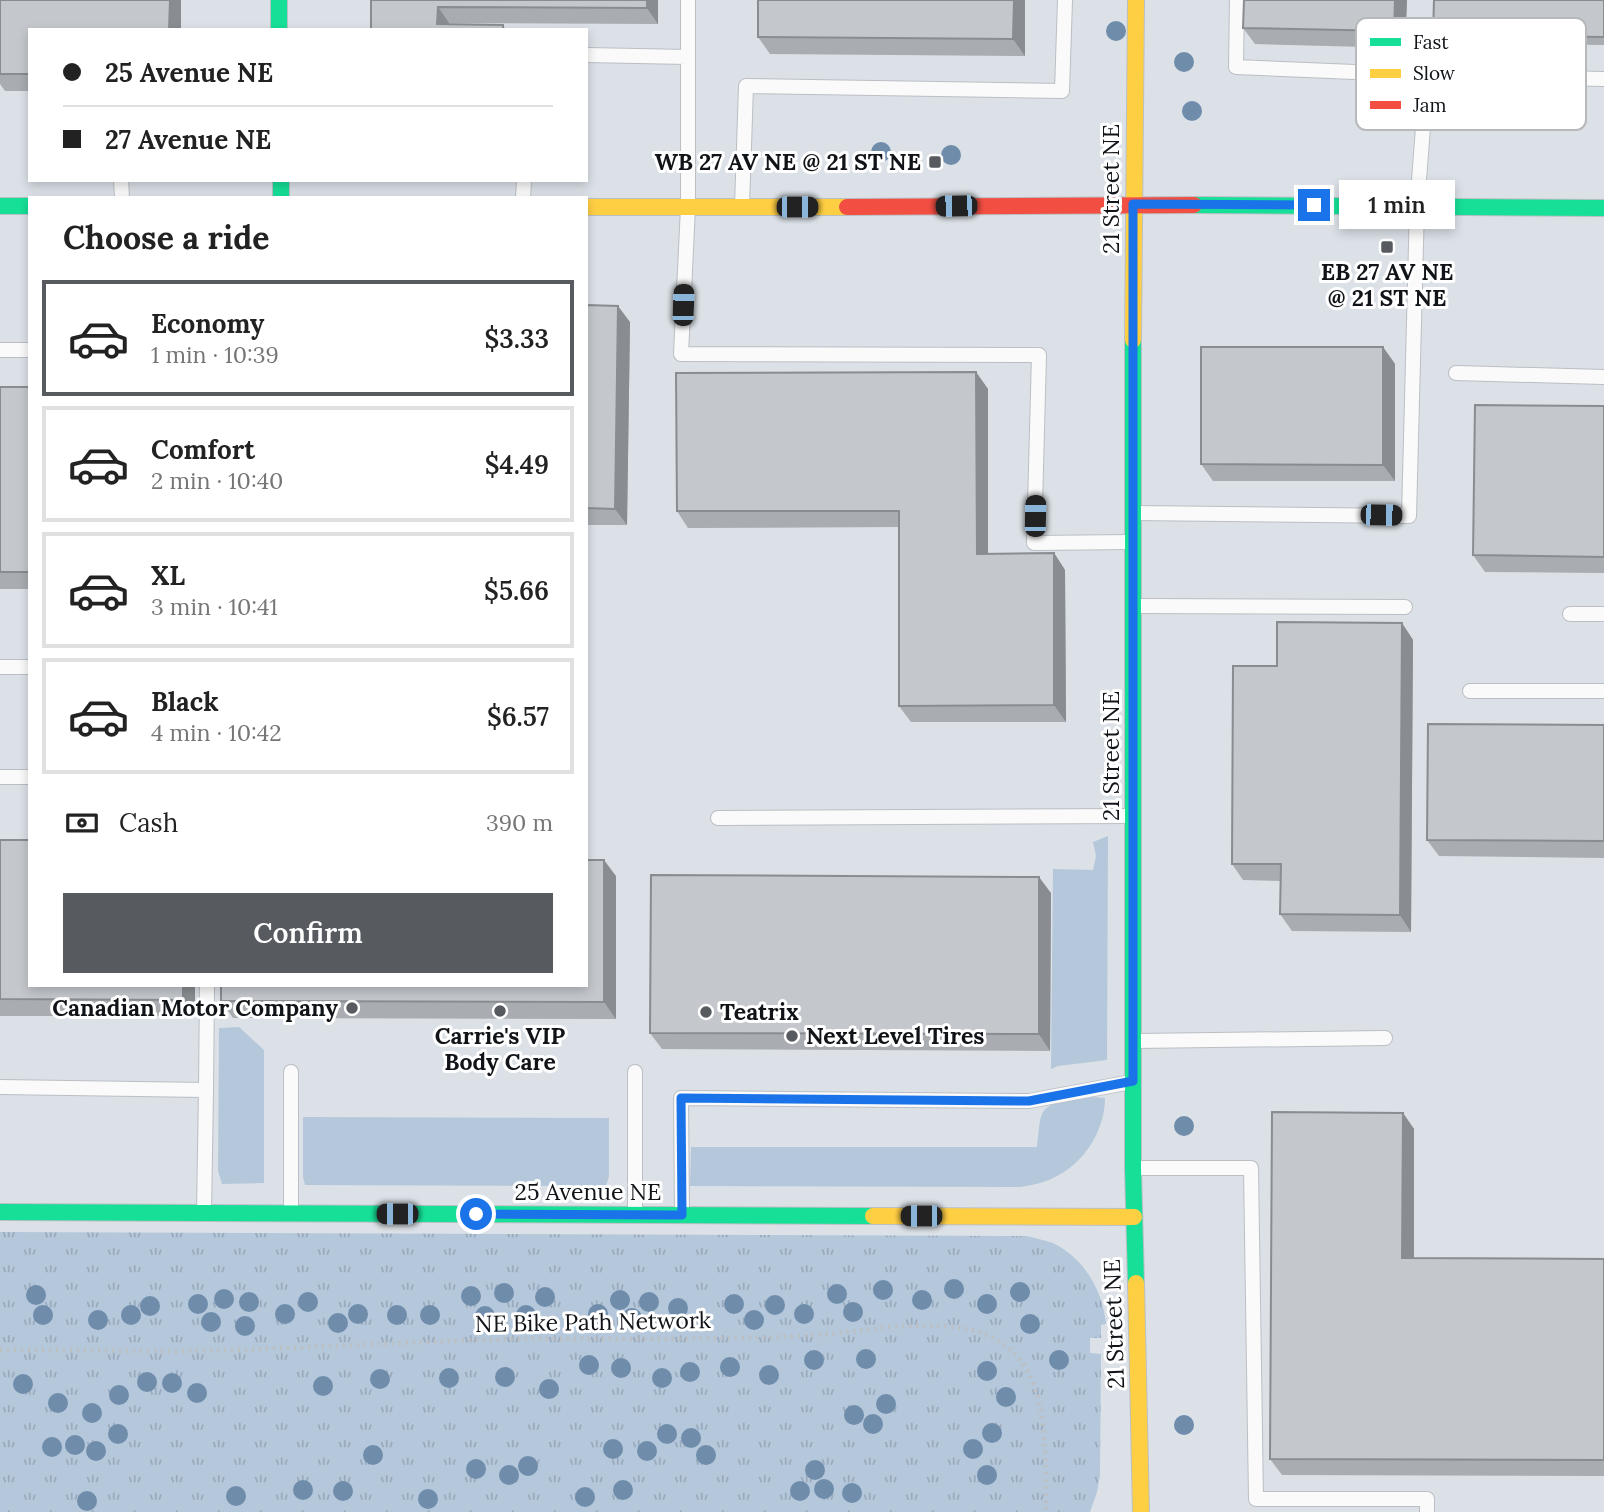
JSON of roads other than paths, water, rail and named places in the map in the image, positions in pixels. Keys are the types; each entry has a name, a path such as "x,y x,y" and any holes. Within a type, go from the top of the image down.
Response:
{"street":[{"path":"279,0 279,28"},
{"name":"21 Street NE","path":"1136,0 1133,204 1133,1168 1142,1512"},
{"path":"588,207 1133,204 1604,208"},
{"path":"0,206 28,206"},
{"name":"25 Avenue NE","path":"0,1212 1134,1217"}],"lane":[{"path":"688,0 688,207 681,354 1038,355 1034,542 1133,541"},
{"path":"742,207 746,86 1062,91 1065,0"},
{"path":"1237,0 1236,67 1356,72"},
{"path":"588,55 688,57"},
{"path":"1586,79 1604,79"},
{"path":"1133,513 1409,516 1417,206 1423,130"},
{"path":"0,350 28,350"},
{"path":"1456,373 1604,377"},
{"path":"1133,606 1405,607"},
{"path":"1570,614 1604,614"},
{"path":"0,667 28,667"},
{"path":"1470,691 1604,691"},
{"path":"0,778 28,777"},
{"path":"718,818 1133,816"},
{"path":"204,1213 207,987"},
{"path":"1133,1041 1385,1038"},
{"path":"291,1072 291,1213"},
{"path":"635,1072 635,1215"},
{"path":"682,1215 681,1098 1029,1101 1133,1081"},
{"path":"0,1087 206,1090"},
{"path":"1133,1168 1251,1168 1256,1499 1427,1499 1427,1512"}],"place":[{"name":"WB 27 AV NE @ 21 ST NE","path":"935,162"},
{"name":"EB 27 AV NE @ 21 ST NE","path":"1387,247"},
{"name":"Canadian Motor Company","path":"352,1008"},
{"name":"Carrie's VIP Body Care","path":"500,1011"},
{"name":"Teatrix","path":"706,1012"},
{"name":"Next Level Tires","path":"792,1036"}]}
